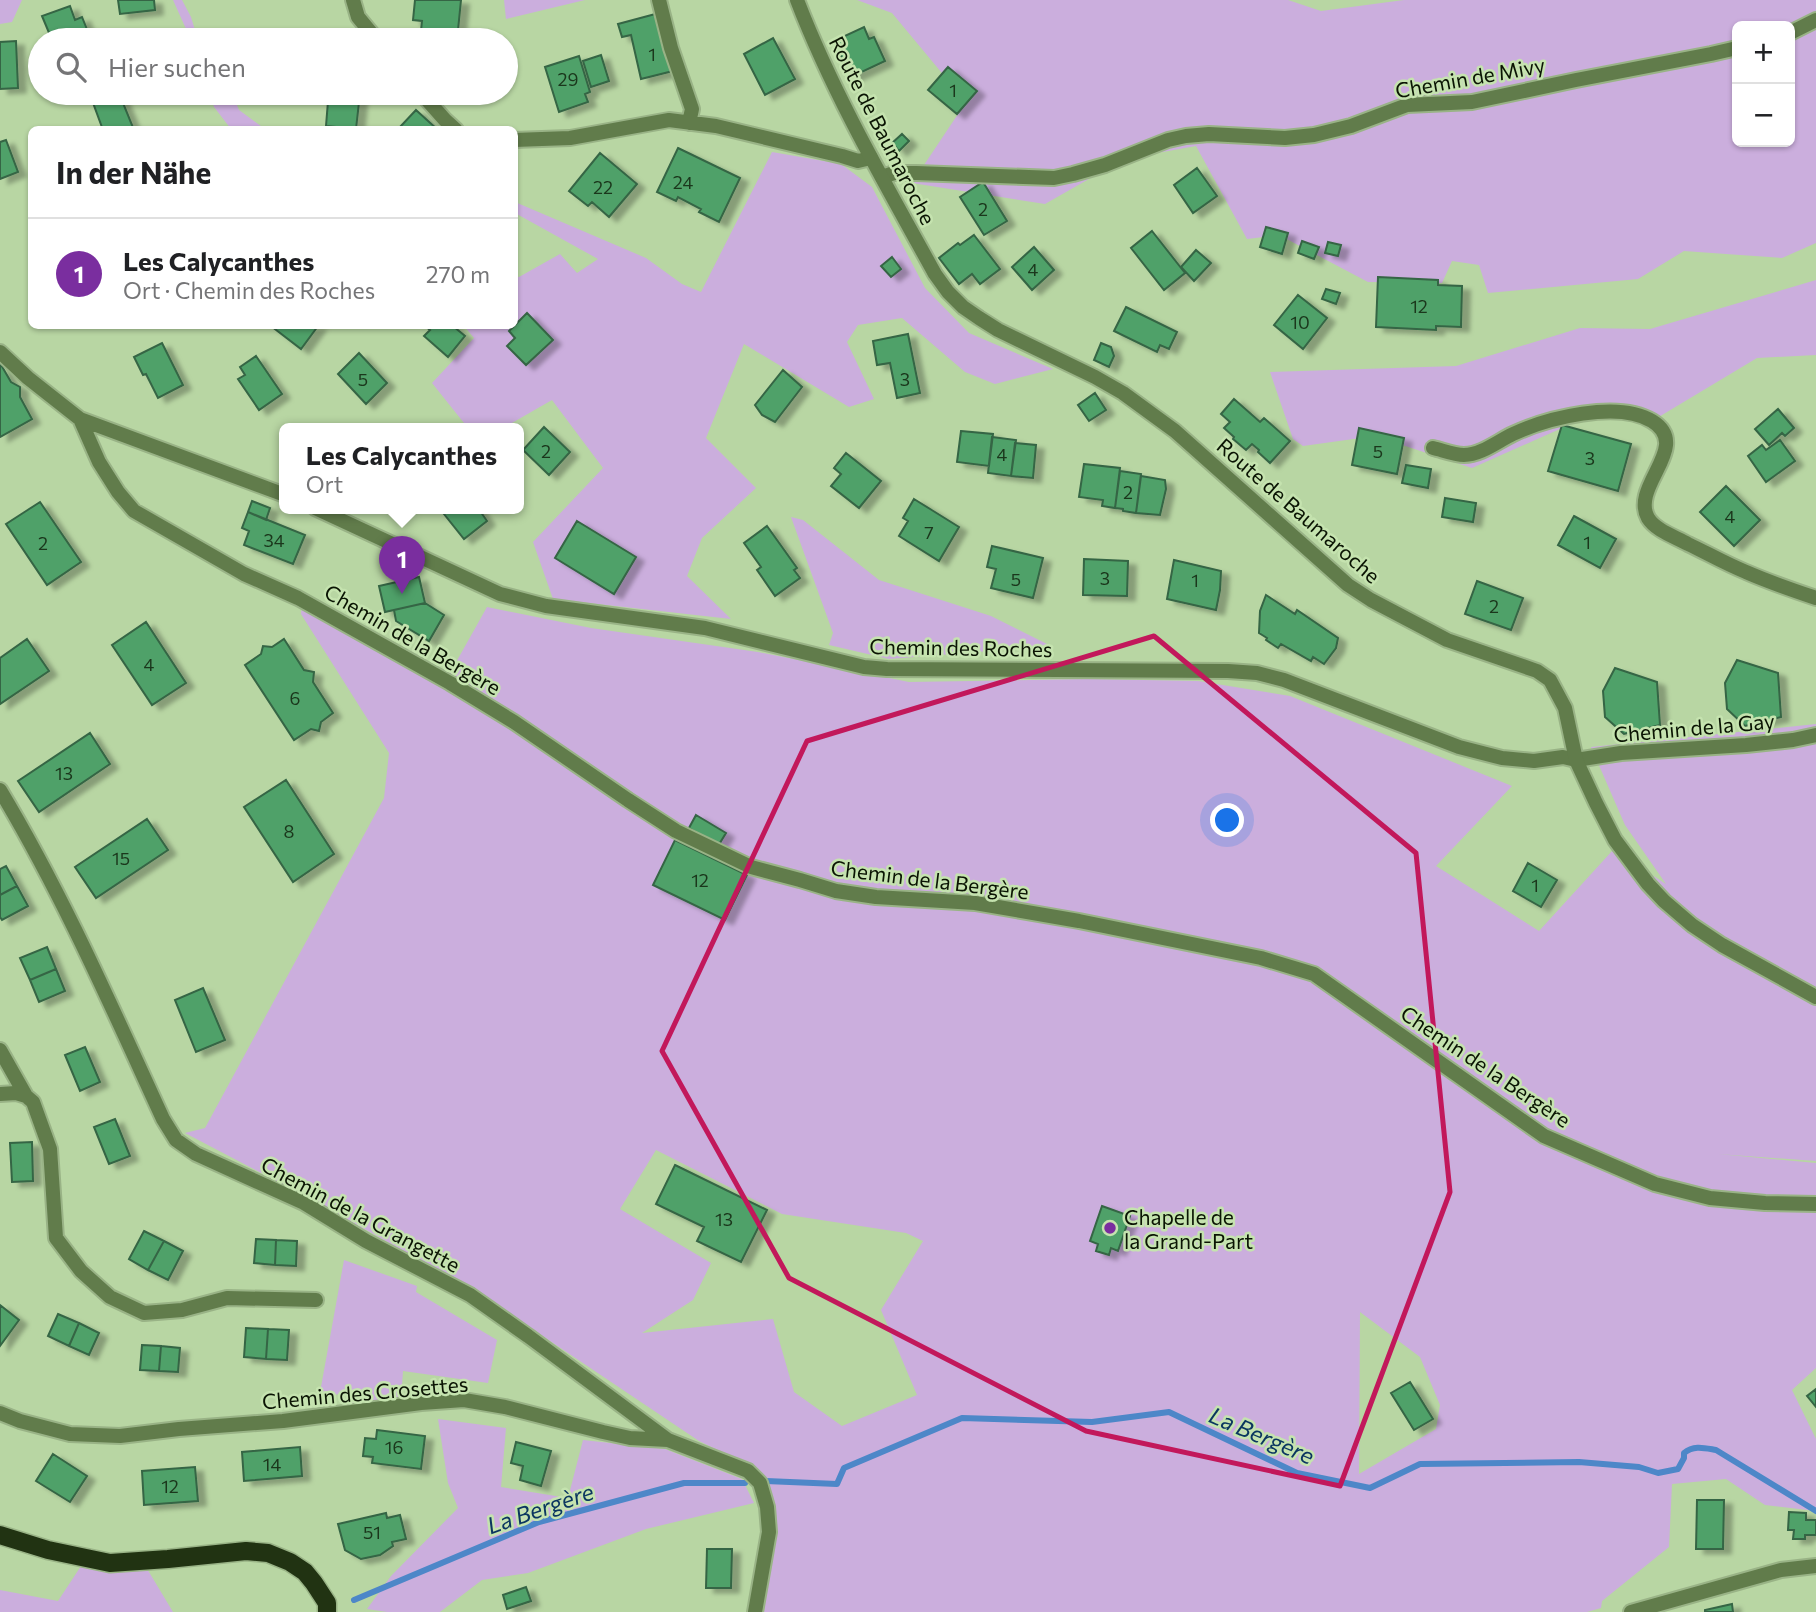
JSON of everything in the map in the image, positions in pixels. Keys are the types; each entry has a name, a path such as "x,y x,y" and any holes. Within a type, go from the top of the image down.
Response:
{"main road":[{"path":"0,1535 48,1550 110,1563 246,1551 268,1553 290,1562 304,1572 327,1603 327,1612"}],"street":[{"path":"353,0 358,17 367,28"},
{"path":"659,0 671,48 692,109 689,123"},
{"name":"Route de Baumaroche","path":"797,0 816,48 871,158 935,274 963,307 998,330 1123,393 1175,431 1348,585 1371,600 1447,640 1537,671 1550,680 1565,708 1576,760 1615,840 1648,884 1692,925 1722,945 1816,997"},
{"path":"1795,30 1816,20"},
{"name":"Chemin de Mivy","path":"882,177 894,173 916,173 1054,178 1105,165 1168,140 1186,136 1209,134 1285,138 1314,135 1351,126 1407,105 1472,102 1732,49"},
{"path":"432,105 452,126"},
{"path":"518,140 569,138 669,120 729,129 858,161 871,158"},
{"path":"0,352 80,419 279,493"},
{"path":"1433,448 1464,455 1478,452 1533,425 1588,413 1633,414 1652,421 1667,440 1667,449 1648,488 1646,510 1649,519 1672,536 1744,572 1816,598"},
{"name":"Chemin de la Bergère","path":"80,419 99,462 134,511 244,574 299,598 450,682 676,831 751,867 835,891 876,897 975,904 1261,958 1314,974 1544,1136 1655,1184 1710,1198 1816,1204"},
{"name":"Chemin des Roches","path":"328,514 500,594 546,607 705,628 864,667 1257,673 1283,680 1484,754 1534,761 1563,757 1576,760"},
{"name":"Chemin de la Gay","path":"1576,760 1621,753 1746,745 1816,735"},
{"name":"Chemin de la Grangette","path":"0,790 27,836 93,968 163,1119 176,1140 196,1154 304,1203 366,1241 470,1295 668,1440"},
{"path":"0,1050 26,1096 33,1102 50,1149 56,1238 81,1271 110,1297 144,1312 183,1310 227,1298 316,1300"},
{"path":"0,1094 16,1093 26,1096"},
{"name":"Chemin des Crosettes","path":"0,1413 20,1421 70,1433 120,1436 464,1400 505,1407 603,1432 668,1440 748,1471 760,1483 767,1507 769,1532 755,1612"},
{"path":"1630,1612 1781,1570 1816,1566"}],"highlighted area":[{"path":"1154,636 1416,853 1450,1192 1340,1486 1086,1431 789,1278 662,1051 807,741"}],"shaded area":[{"path":"0,0 22,0 12,22 0,24"},
{"path":"173,0 182,0 191,17 194,28 186,28"},
{"path":"504,0 585,0 506,19"},
{"path":"857,0 1288,0 1321,11 1404,0 1816,0 1816,243 1782,258 1684,251 1638,279 1488,293 1479,265 1452,261 1442,283 1368,282 1279,235 1247,239 1196,146 1124,159 1045,204 912,183 966,102 892,13"},
{"path":"213,105 237,105 239,110 261,126 229,126"},
{"path":"772,152 841,164 872,187 925,288 969,333 1053,369 995,384 965,372 902,318 858,325 847,342 874,399 849,407 744,344 706,438 756,488 702,538 687,576 731,619 553,599 533,542 603,468 552,400 512,423 464,423 432,383 474,338 466,329 518,329 518,277 560,254 577,273 598,259 518,215 518,203 646,258 682,284 701,292"},
{"path":"1816,280 1816,355 1757,358 1652,421 1598,412 1472,468 1375,436 1303,446 1293,439 1270,372 1456,366 1580,328 1650,329"},
{"path":"791,517 803,520 879,580 991,616 1051,646 889,659 829,645 833,633"},
{"path":"303,597 450,673 487,607 591,628 758,652 909,682 1087,679 1198,681 1290,696 1512,786 1436,866 1539,931 1613,850 1666,884 1625,825 1591,747 1816,724 1816,1161 1718,1154 1816,1163 1816,1368 1792,1390 1816,1439 1816,1511 1765,1505 1726,1479 1672,1484 1669,1547 1602,1601 1601,1608 1587,1612 764,1612 775,1525 769,1487 753,1467 699,1441 477,1292 309,1198 185,1133 205,1128 384,798 389,753 301,614","holes":["656,1150 782,1214 906,1233 923,1241 881,1310 917,1395 842,1426 794,1392 773,1319 642,1333 693,1300 711,1263 620,1209","1360,1312 1420,1357 1440,1405 1436,1429 1359,1474"]},
{"path":"344,1260 417,1286 416,1292 497,1340 488,1383 403,1371 401,1400 351,1406 349,1392 319,1398"},
{"path":"438,1419 506,1428 501,1487 568,1498 583,1440 665,1449 742,1479 754,1503 646,1529 528,1573 482,1580 440,1612 387,1612 367,1609 391,1576 458,1508 448,1483"},
{"path":"83,1563 146,1567 173,1612 0,1612 0,1590 58,1601"}],"building":[{"path":"118,0 154,0 155,10 120,14"},
{"path":"415,0 461,0 458,28 421,28 422,21 413,20"},
{"path":"70,6 75,20 82,17 86,28 47,28 42,16"},
{"path":"659,13 673,71 641,79 631,35 622,37 618,24"},
{"path":"864,27 869,39 874,37 885,61 851,77 834,41"},
{"path":"773,38 795,79 765,95 744,54"},
{"path":"16,41 18,88 0,89 0,42"},
{"path":"601,55 609,81 591,87 583,61"},
{"path":"579,56 590,92 585,94 588,102 559,112 545,67"},
{"path":"948,67 977,91 957,114 928,90"},
{"path":"94,105 124,105 132,126 102,126"},
{"path":"328,105 359,105 356,126 326,126"},
{"path":"416,110 434,126 401,126"},
{"path":"902,134 909,141 899,151 892,143"},
{"path":"6,140 18,172 0,179 0,142"},
{"path":"678,148 740,178 719,222 678,197 676,201 657,192"},
{"path":"600,153 637,184 609,217 592,202 588,206 569,191"},
{"path":"1197,168 1217,196 1193,213 1174,185"},
{"path":"983,182 1007,221 984,235 960,197"},
{"path":"1266,227 1288,233 1282,254 1260,247"},
{"path":"1152,231 1185,273 1164,290 1131,248"},
{"path":"974,235 1000,269 980,284 972,274 959,284 939,258 958,243 960,245"},
{"path":"1302,241 1319,247 1314,259 1298,253"},
{"path":"1328,242 1341,245 1338,256 1325,253"},
{"path":"1034,247 1054,270 1032,290 1012,267"},
{"path":"1196,250 1211,263 1194,281 1181,267"},
{"path":"892,257 901,269 891,277 881,266"},
{"path":"1378,277 1438,280 1438,285 1462,286 1461,327 1436,326 1436,330 1376,327"},
{"path":"1326,289 1340,293 1336,304 1322,299"},
{"path":"1298,295 1327,318 1303,349 1274,325"},
{"path":"1126,307 1177,332 1169,349 1160,345 1157,352 1114,331"},
{"path":"527,313 553,340 526,365 507,346 515,338 509,331 518,329 518,322"},
{"path":"275,329 316,329 301,349"},
{"path":"457,329 465,336 448,357 424,336 430,330"},
{"path":"908,334 920,393 897,398 890,363 877,365 873,341"},
{"path":"162,343 183,385 158,398 134,357"},
{"path":"1101,343 1111,347 1114,356 1109,367 1094,360"},
{"path":"359,353 387,383 366,404 338,374"},
{"path":"256,356 282,394 259,410 238,379 245,375 240,367"},
{"path":"0,363 11,382 20,387 20,397 32,419 0,437"},
{"path":"783,370 802,387 775,422 762,415 755,405"},
{"path":"1095,393 1106,410 1089,421 1078,405"},
{"path":"1234,399 1260,422 1264,418 1290,441 1270,463 1252,444 1246,450 1224,428 1230,422 1221,414"},
{"path":"1778,409 1794,428 1785,436 1782,433 1769,445 1755,429"},
{"path":"1562,425 1631,444 1618,491 1548,471"},
{"path":"544,427 570,452 549,475 524,449"},
{"path":"1359,428 1404,438 1397,474 1352,465"},
{"path":"961,431 993,434 989,466 957,462"},
{"path":"992,437 1016,440 1011,476 988,473"},
{"path":"1780,440 1795,461 1766,482 1748,456 1762,445 1766,450"},
{"path":"1015,443 1036,445 1033,478 1011,476"},
{"path":"846,453 881,481 859,508 831,486 841,474 834,468"},
{"path":"1084,464 1120,468 1115,508 1102,506 1103,500 1079,497"},
{"path":"1406,465 1431,469 1428,488 1402,483"},
{"path":"1120,471 1141,474 1136,513 1115,508"},
{"path":"1141,476 1165,480 1166,489 1160,515 1136,513"},
{"path":"1726,486 1760,520 1734,546 1700,512"},
{"path":"1445,498 1476,503 1473,522 1442,517"},
{"path":"914,499 959,527 939,561 899,536 908,521 903,518"},
{"path":"252,501 270,508 266,520 248,512"},
{"path":"40,502 81,562 47,585 6,524"},
{"path":"248,512 305,535 293,564 244,545 249,531 242,528"},
{"path":"444,514 482,514 487,521 464,539"},
{"path":"1574,516 1616,539 1600,568 1558,545"},
{"path":"577,521 636,557 614,594 555,558"},
{"path":"767,526 797,568 794,570 800,578 775,596 757,570 761,567 744,543"},
{"path":"992,546 1043,558 1033,598 991,588 996,569 987,567"},
{"path":"1084,559 1128,561 1127,596 1083,595"},
{"path":"1174,560 1221,571 1216,610 1167,599"},
{"path":"419,577 425,603 385,612 379,586"},
{"path":"1477,581 1523,598 1511,630 1465,614"},
{"path":"1266,595 1295,614 1297,610 1338,638 1336,648 1324,664 1313,657 1311,661 1281,644 1278,648 1259,633 1260,611"},
{"path":"425,603 444,615 429,641 396,621 394,610"},
{"path":"146,622 186,683 152,705 112,645"},
{"path":"27,639 49,671 0,704 0,658"},
{"path":"284,639 304,670 314,672 313,682 333,713 321,722 319,731 311,729 294,740 245,665 261,654 263,646 272,647"},
{"path":"1737,660 1778,673 1781,717 1745,726 1727,709 1725,683"},
{"path":"1615,668 1657,682 1660,725 1624,734 1605,717 1603,691"},
{"path":"90,733 110,764 39,812 18,781"},
{"path":"286,780 334,854 293,882 244,807"},
{"path":"696,815 726,833 718,846 689,828"},
{"path":"147,819 168,850 96,898 75,867"},
{"path":"675,840 747,875 725,920 653,885"},
{"path":"1528,863 1557,880 1541,907 1513,891"},
{"path":"6,866 17,886 0,895 0,869"},
{"path":"17,886 28,906 2,920 0,895"},
{"path":"47,947 56,969 30,980 20,958"},
{"path":"56,969 65,991 39,1002 30,980"},
{"path":"203,988 225,1040 196,1052 175,1000"},
{"path":"85,1047 100,1082 80,1091 65,1055"},
{"path":"115,1119 130,1156 109,1164 94,1127"},
{"path":"32,1142 33,1181 12,1182 10,1143"},
{"path":"675,1165 767,1210 741,1262 697,1241 704,1227 656,1204"},
{"name":"Chapelle de la Grand-Part","path":"1102,1206 1130,1216 1118,1251 1111,1248 1109,1255 1096,1251 1098,1244 1090,1241"},
{"path":"144,1231 164,1241 148,1270 129,1259"},
{"path":"256,1239 276,1240 275,1265 254,1263"},
{"path":"276,1240 297,1241 296,1266 275,1265"},
{"path":"164,1241 183,1251 168,1280 148,1270"},
{"path":"0,1305 19,1320 0,1346"},
{"path":"58,1314 79,1323 69,1346 48,1336"},
{"path":"79,1323 99,1333 89,1355 69,1346"},
{"path":"246,1328 268,1329 266,1359 244,1357"},
{"path":"268,1329 289,1330 287,1360 266,1359"},
{"path":"142,1345 161,1346 159,1371 140,1370"},
{"path":"161,1346 180,1348 178,1372 159,1371"},
{"path":"1410,1382 1433,1419 1414,1430 1391,1393"},
{"path":"1816,1389 1816,1407 1807,1396"},
{"path":"377,1430 425,1436 421,1469 372,1463 373,1457 363,1456 365,1438 376,1439"},
{"path":"516,1442 551,1451 541,1486 520,1480 523,1466 511,1463"},
{"path":"300,1447 302,1476 244,1481 242,1452"},
{"path":"53,1454 87,1476 70,1502 36,1481"},
{"path":"195,1467 198,1501 144,1505 142,1471"},
{"path":"1697,1500 1724,1500 1723,1549 1696,1549"},
{"path":"1789,1512 1806,1513 1806,1520 1816,1520 1816,1535 1793,1539 1794,1530 1788,1530"},
{"path":"386,1513 387,1518 400,1515 406,1539 392,1542 393,1546 380,1555 361,1559 345,1550 338,1524"},
{"path":"707,1549 732,1549 731,1588 706,1588"},
{"path":"526,1587 531,1601 507,1609 503,1595"},
{"path":"1732,1604 1733,1612 1705,1612 1705,1610"}],"waterway":[{"name":"La Bergère","path":"766,1481 837,1484 844,1468 962,1418 1092,1422 1169,1412 1297,1473 1370,1488 1420,1464 1579,1462 1639,1467 1658,1473 1678,1469 1684,1453 1688,1450 1707,1448 1716,1450 1816,1511"},
{"name":"La Bergère","path":"354,1600 539,1522 684,1483 745,1483"}],"place":[{"name":"Les Calycanthes","path":"402,594"},
{"name":"Chapelle de la Grand-Part","path":"1110,1228"}]}
